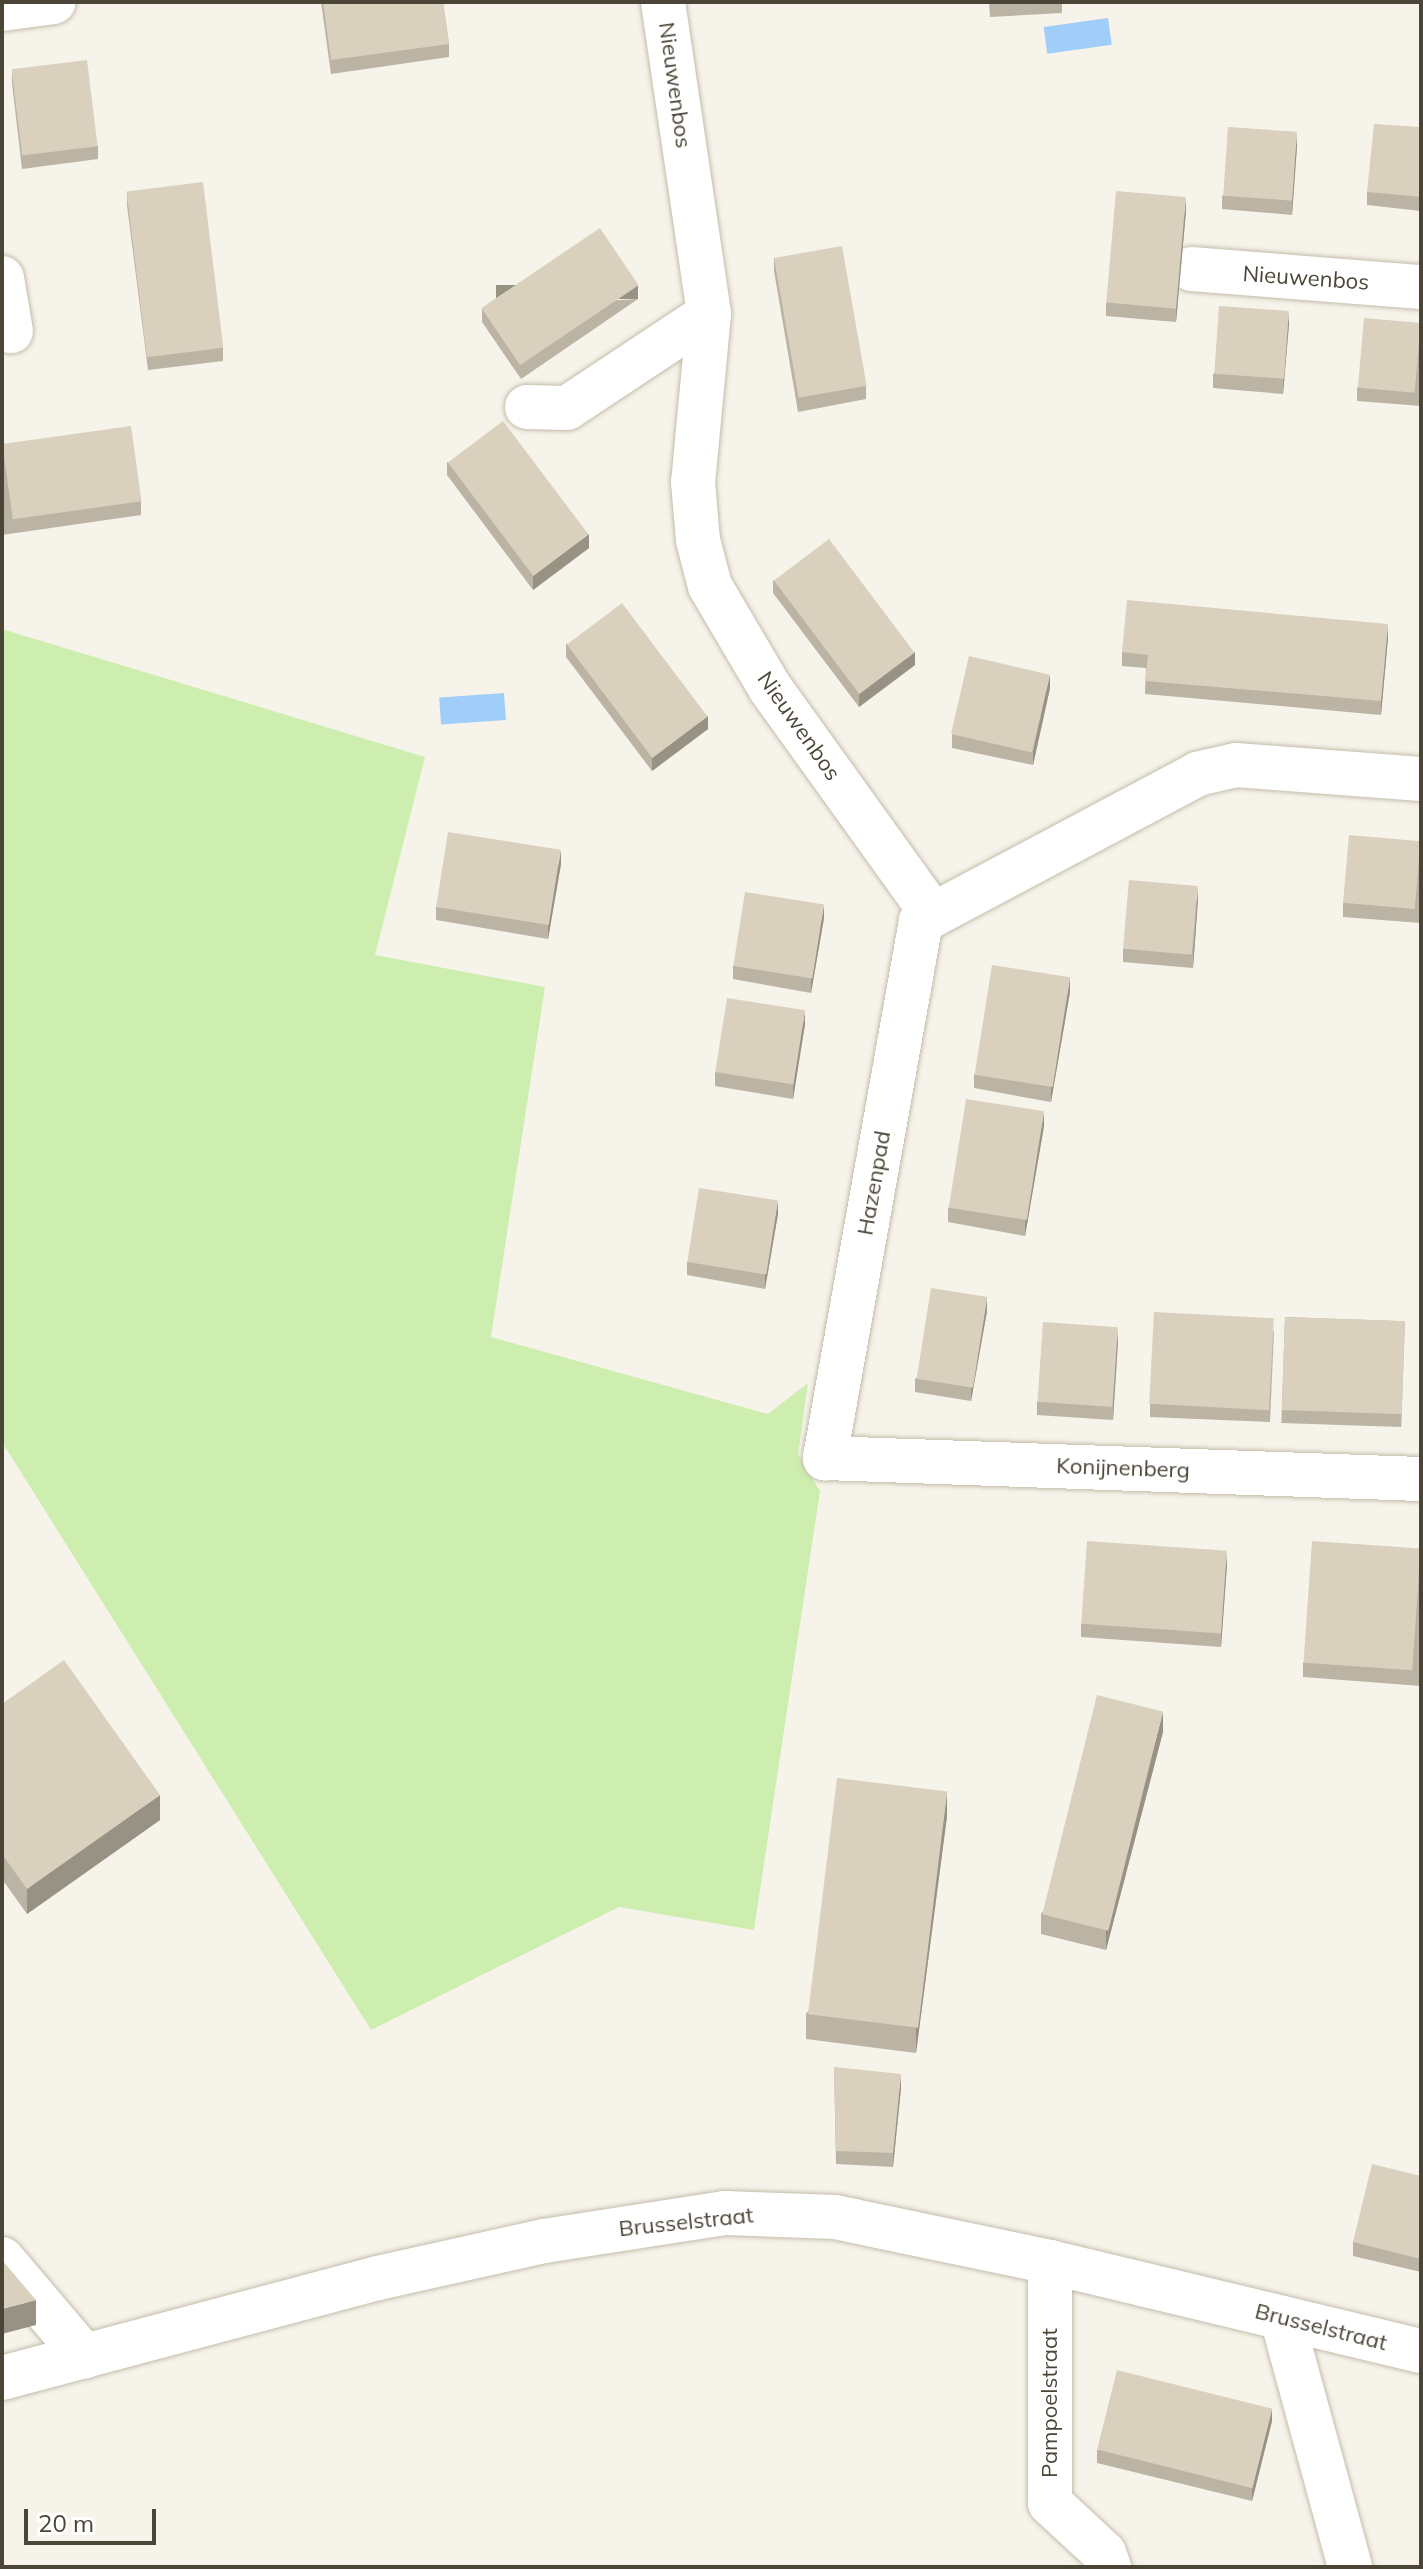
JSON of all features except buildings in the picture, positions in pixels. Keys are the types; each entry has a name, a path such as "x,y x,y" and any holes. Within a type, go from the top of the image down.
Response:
{"street":[{"path":"2,9 54,2"},
{"name":"Nieuwenbos","path":"663,2 709,314 693,482 698,540 710,586 770,688 933,915"},
{"name":"Nieuwenbos","path":"1191,269 1421,287"},
{"path":"2,278 11,331"},
{"path":"527,407 567,408 709,314"},
{"path":"933,915 1198,774 1236,765 1421,779"},
{"name":"Hazenpad","path":"825,1458 921,921 933,915"},
{"name":"Konijnenberg","path":"825,1458 1421,1479"},
{"name":"Brusselstraat","path":"2,2378 378,2278 544,2241 725,2213 835,2217 1050,2262 1421,2351"},
{"path":"2,2259 85,2357"},
{"name":"Pampoelstraat","path":"1050,2262 1050,2503 1104,2553 1109,2567"},
{"path":"1282,2318 1350,2567"}],"green space":[{"path":"2,629 425,757 375,955 545,987 491,1337 768,1414 808,1383 798,1455 820,1491 754,1930 619,1907 371,2030 2,1442"}],"water":[{"path":"1108,18 1112,45 1047,54 1044,27"},
{"path":"504,693 506,720 441,724 439,698"}]}
